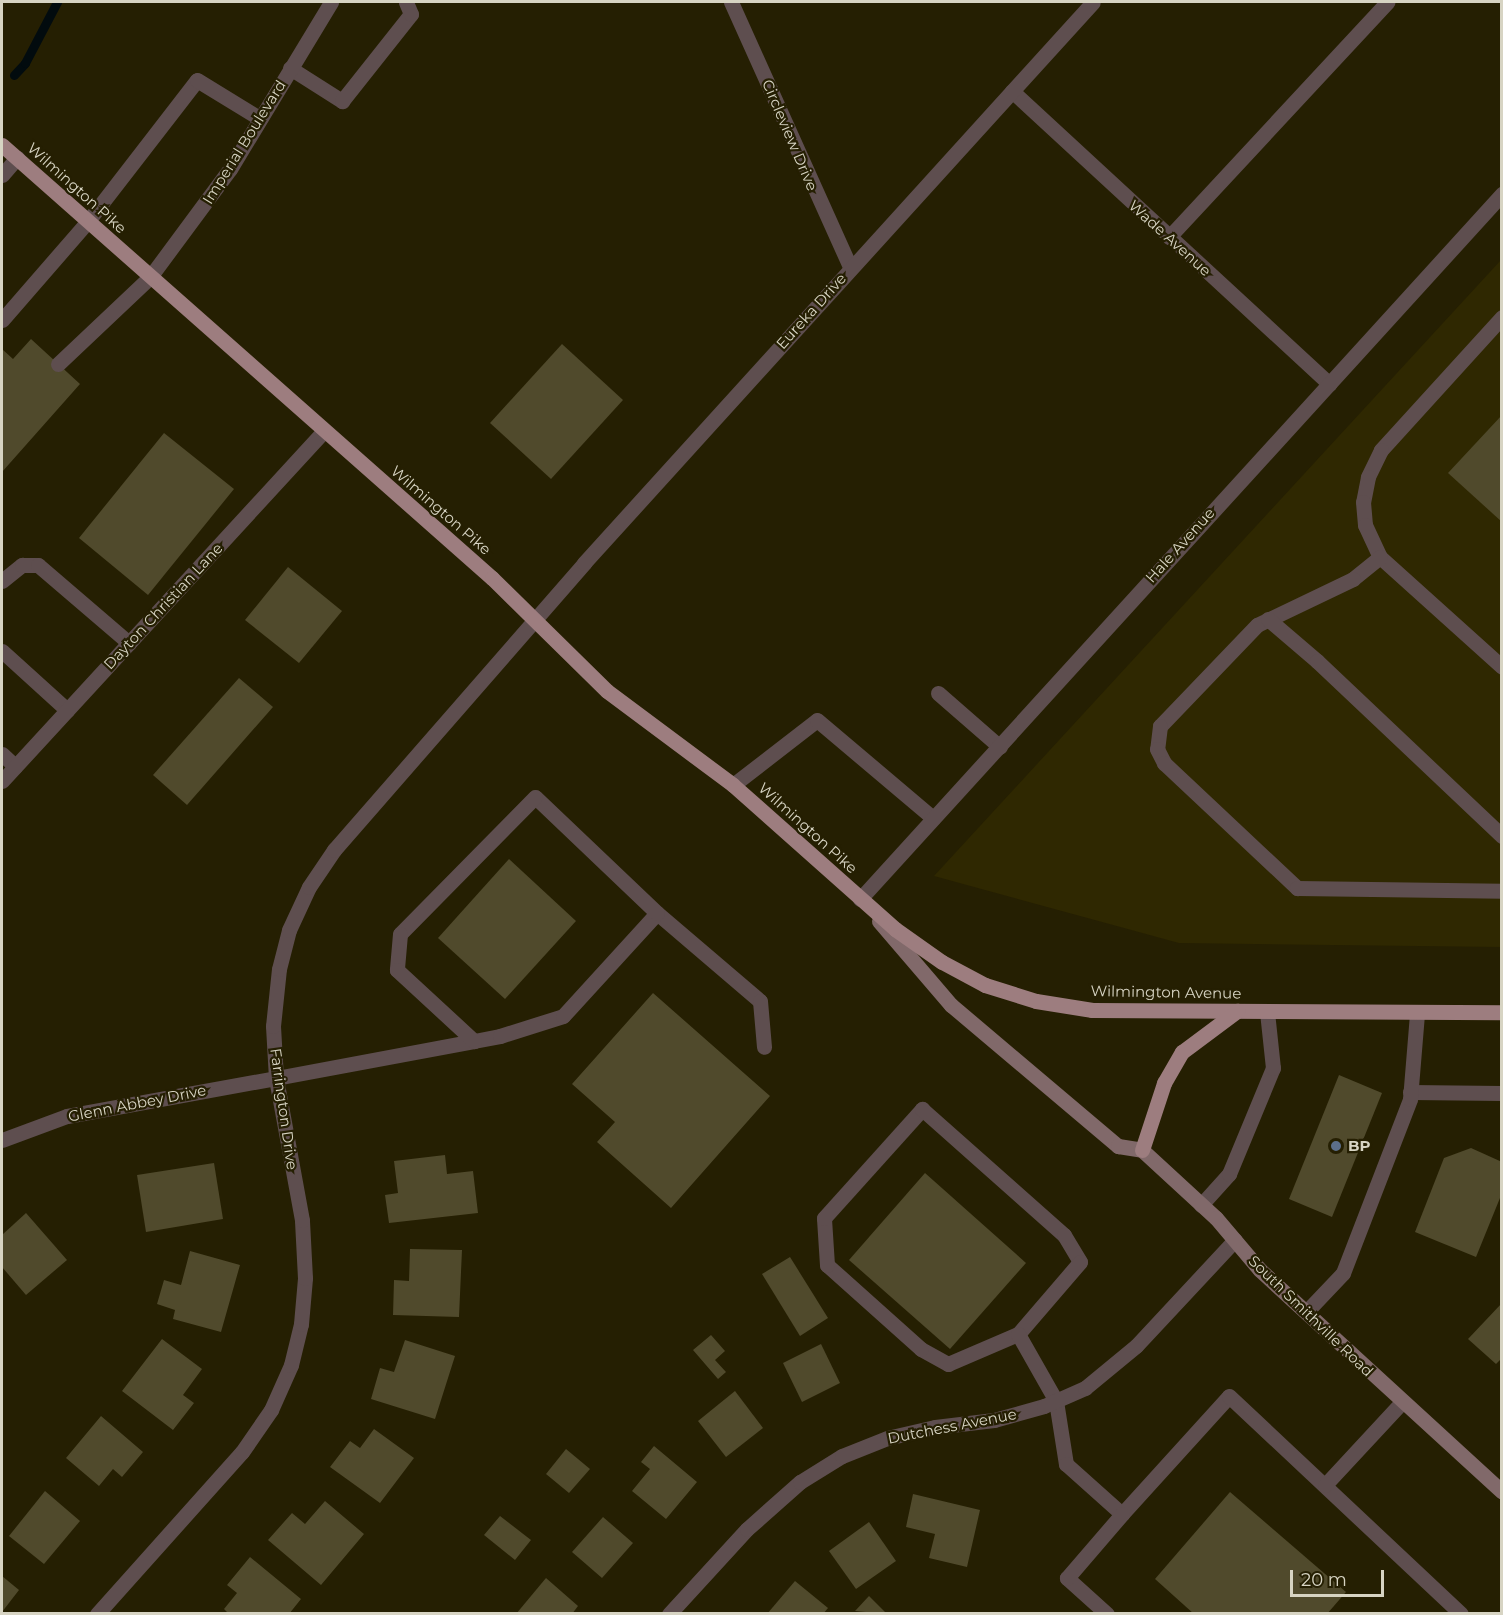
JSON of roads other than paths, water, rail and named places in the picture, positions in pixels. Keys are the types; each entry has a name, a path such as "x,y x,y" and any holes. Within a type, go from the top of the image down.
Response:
{"main road":[{"name":"Wilmington Pike","path":"2,145 492,578 534,623 607,691 733,785 860,899"},
{"name":"Wilmington Avenue","path":"860,899 942,962 985,985 1036,1001 1092,1010 1502,1012"},
{"name":"South Smithville Road","path":"860,899 951,1005 1118,1146 1142,1150 1201,1205 1260,1270 1502,1492"},
{"path":"1142,1150 1164,1083 1182,1052 1237,1011"}],"street":[{"name":"Imperial Boulevard","path":"58,364 150,277 230,169 259,118 332,2"},
{"path":"290,68 342,101 411,14 406,2"},
{"name":"Circleview Drive","path":"731,2 850,267"},
{"name":"Eureka Drive","path":"534,623 850,267 1093,2"},
{"path":"1169,237 1387,2"},
{"path":"2,320 88,221 197,80 259,118"},
{"name":"Wade Avenue","path":"1012,91 1330,384"},
{"path":"2,175 16,158"},
{"name":"Hale Avenue","path":"860,899 1502,194"},
{"path":"1502,317 1381,450 1368,477 1363,502 1365,525 1380,557 1502,667"},
{"name":"Dayton Christian Lane","path":"2,781 324,431"},
{"path":"1380,557 1353,579 1257,624 1160,726 1157,749 1164,764 1297,888 1502,891"},
{"path":"2,580 22,565 38,565 129,643"},
{"path":"1268,620 1502,836"},
{"name":"Farrington Drive","path":"97,1614 242,1452 271,1410 291,1365 301,1324 305,1278 302,1220 276,1078 273,1026 279,969 289,930 309,887 334,850 534,623"},
{"path":"2,651 67,710"},
{"path":"938,693 1000,747"},
{"path":"733,785 817,720 933,818"},
{"path":"2,754 15,766"},
{"path":"474,1041 397,970 399,934 535,797 657,913 760,1001 764,1047"},
{"name":"Glenn Abbey Drive","path":"2,1140 67,1116 474,1041 562,1016 657,913"},
{"path":"1201,1205 1228,1174 1273,1068 1267,1012"},
{"path":"1307,1311 1343,1272 1410,1092 1417,1013"},
{"path":"1410,1092 1502,1093"},
{"path":"922,1110 1064,1235 1080,1262 1018,1334 948,1364 921,1349 827,1265 824,1218 922,1110"},
{"name":"Dutchess Avenue","path":"669,1614 747,1529 800,1482 842,1456 887,1438 935,1427 994,1420 1056,1401 1085,1388 1136,1346 1235,1240"},
{"path":"1018,1334 1056,1401 1066,1464 1122,1514"},
{"path":"1107,1614 1067,1578 1229,1396 1461,1614"},
{"path":"1325,1485 1402,1402"}],"waterway":[{"path":"14,75 25,63 57,2"}],"place":[{"name":"BP","path":"1336,1146"}]}
